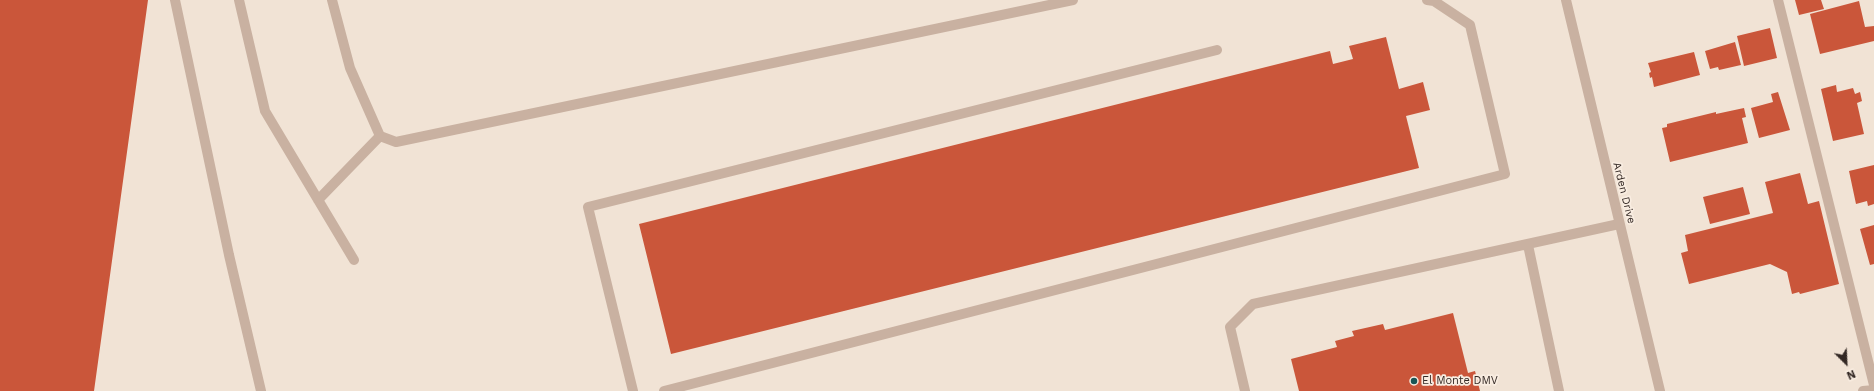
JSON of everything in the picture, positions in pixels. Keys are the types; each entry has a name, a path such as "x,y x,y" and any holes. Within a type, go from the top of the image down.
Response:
{"street":[{"path":"175,0 229,255 261,391"},
{"path":"239,0 265,111 354,260"},
{"path":"332,0 350,68 380,136 396,142 1073,0"},
{"path":"664,391 1505,174 1470,25 1434,2 1427,0"},
{"name":"Arden Drive","path":"1566,0 1660,391"},
{"path":"1778,0 1874,386"},
{"path":"633,391 588,207 1217,50"},
{"path":"318,200 380,136"},
{"path":"1245,391 1230,327 1253,304 1619,224"},
{"path":"1528,245 1559,391"},
{"path":"1863,391 1874,390"}],"building":[{"path":"0,0 148,0 94,391 0,391"},
{"path":"1795,0 1821,0 1824,9 1799,15"},
{"path":"1859,1 1865,27 1874,26 1874,41 1820,54 1810,14"},
{"path":"1770,28 1777,58 1744,66 1737,36"},
{"path":"1386,37 1399,89 1423,82 1430,110 1406,116 1419,168 671,354 639,224 1330,51 1333,64 1353,59 1349,46"},
{"path":"1735,42 1741,65 1719,70 1718,67 1710,69 1705,51"},
{"path":"1694,52 1700,75 1654,87 1652,77 1650,78 1649,73 1651,72 1648,63"},
{"path":"1836,85 1837,92 1853,88 1855,94 1860,92 1862,101 1857,103 1864,134 1833,141 1821,89"},
{"path":"1778,92 1790,130 1759,138 1751,108 1773,102 1771,94"},
{"path":"1744,108 1746,117 1742,118 1748,143 1670,162 1662,128 1667,127 1667,124 1716,112 1716,114"},
{"path":"1874,165 1874,204 1868,206 1867,201 1856,204 1849,171"},
{"path":"1800,173 1808,204 1819,201 1839,284 1800,294 1799,292 1792,294 1787,272 1770,264 1689,284 1681,253 1688,251 1685,235 1773,213 1765,182"},
{"path":"1743,187 1750,214 1710,224 1703,197"},
{"path":"1874,225 1874,264 1870,265 1860,229"},
{"path":"1453,313 1468,373 1475,371 1480,391 1299,391 1291,359 1337,347 1335,341 1354,336 1352,331 1383,324 1385,330"}],"place":[{"name":"El Monte DMV","path":"1414,381"}]}
